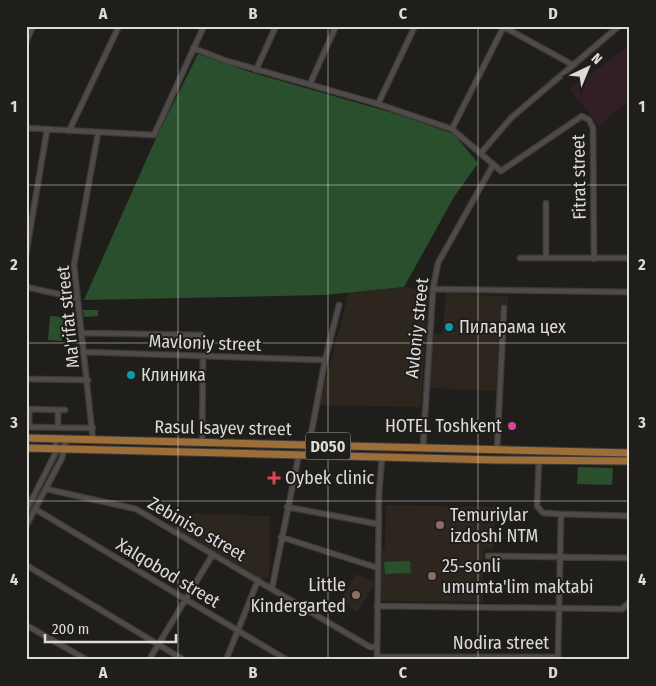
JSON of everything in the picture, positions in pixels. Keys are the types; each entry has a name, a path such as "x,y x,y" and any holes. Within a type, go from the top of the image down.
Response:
{"main road":[{"name":"Rasul Isayev street","path":"26,438 630,453"},
{"name":"Rasul Isayev street","path":"26,448 496,460 630,461"},
{"path":"496,460 497,450"}],"street":[{"path":"26,42 33,26"},
{"path":"69,131 119,26"},
{"path":"26,128 154,135 204,26"},
{"path":"256,70 276,26"},
{"path":"310,84 336,26"},
{"path":"378,104 416,26"},
{"path":"452,129 503,26 573,65"},
{"path":"482,153 510,118 619,26"},
{"path":"193,48 256,70 378,104 452,129 482,153 493,165"},
{"name":"Fitrat street","path":"493,165 501,171 582,116 590,120 593,128 594,259"},
{"path":"26,254 46,130"},
{"name":"Ma'rifat street","path":"94,440 74,264 98,133"},
{"name":"Avloniy street","path":"423,448 433,289 438,263 493,165"},
{"path":"546,203 546,258"},
{"path":"520,258 630,258"},
{"path":"26,287 77,298"},
{"path":"433,289 630,292"},
{"path":"309,445 325,360 339,305"},
{"path":"497,450 504,308"},
{"path":"83,333 200,335"},
{"name":"Mavloniy street","path":"85,352 325,360"},
{"path":"202,442 203,357"},
{"path":"26,379 88,380"},
{"path":"65,410 28,409 28,427 92,428"},
{"path":"58,410 58,427"},
{"path":"26,511 56,448 56,439"},
{"path":"26,526 66,448 66,439"},
{"path":"272,588 299,454"},
{"path":"377,658 378,524 382,456"},
{"path":"539,459 537,506 543,513 630,516"},
{"name":"Zebiniso street","path":"39,487 42,491 46,490 136,509 370,647 377,647"},
{"path":"287,507 378,524"},
{"name":"Хalqobod street","path":"35,510 287,660"},
{"name":"Nodira street","path":"377,658 554,658 559,656 561,514"},
{"path":"282,537 378,568"},
{"path":"149,660 213,554"},
{"path":"488,556 630,558"},
{"path":"26,565 184,660"},
{"path":"226,660 258,580"},
{"path":"377,606 622,609 630,602"},
{"path":"26,625 86,660"}],"shaded area":[{"path":"630,45 630,98 599,127 570,89"},
{"path":"404,287 428,291 421,407 319,405 349,292"},
{"path":"446,292 508,297 508,306 500,305 496,391 429,388 434,333 442,334"},
{"path":"386,505 496,507 493,549 483,549 483,602 381,601 382,550 385,549"},
{"path":"170,513 270,516 269,577 261,579 168,524"},
{"name":"Little Kindergarted","path":"356,574 376,582 357,613 341,599"}],"green space":[{"path":"198,54 250,72 400,115 454,134 478,163 454,197 404,287 324,295 84,300 156,138"},
{"path":"83,310 98,310 98,316 84,317"},
{"path":"50,316 63,317 62,341 48,340"},
{"path":"578,467 613,468 612,485 577,484"},
{"path":"410,561 411,573 385,574 384,562"}],"place":[{"name":"Пиларама цех","path":"449,327"},
{"name":"Клиника","path":"131,375"},
{"name":"HOTEL Toshkent","path":"512,426"},
{"name":"Oybek clinic","path":"274,478"},
{"name":"Temuriylar izdoshi NTM","path":"440,525"},
{"name":"25-sonli umumta'lim maktabi","path":"432,576"},
{"name":"Little Kindergarted","path":"356,595"}]}
